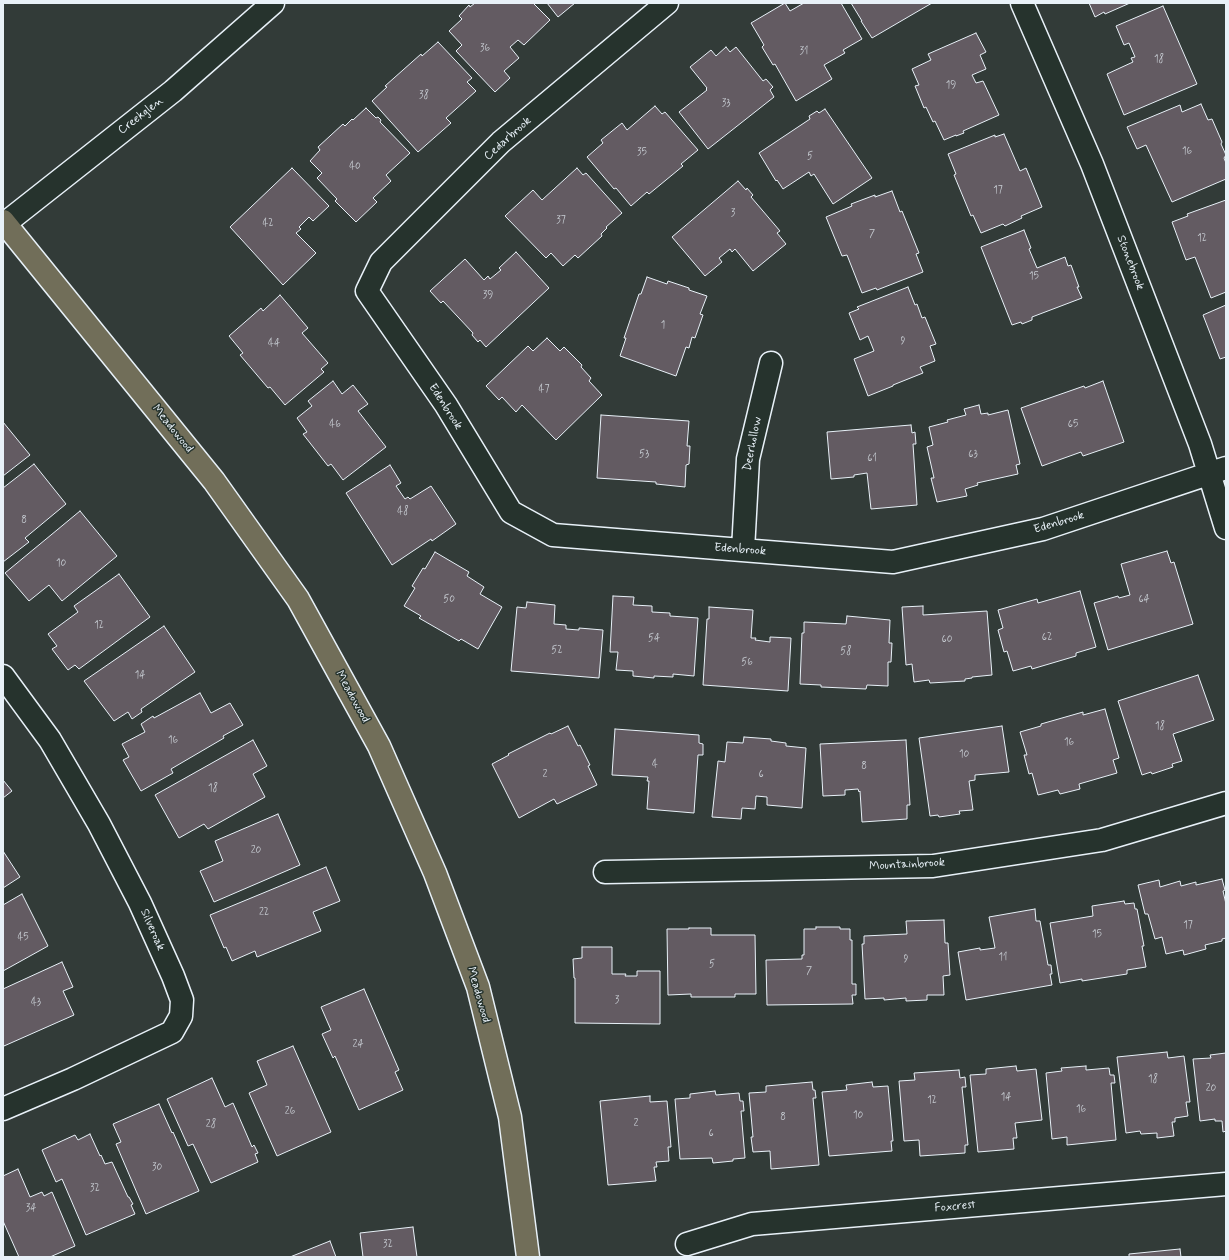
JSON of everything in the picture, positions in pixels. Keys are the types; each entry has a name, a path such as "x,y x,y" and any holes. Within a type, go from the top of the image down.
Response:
{"main road":[{"name":"Meadowood","path":"4,223 214,481 298,599 379,746 435,873 478,987 510,1117 528,1257"}],"street":[{"name":"Creekglen","path":"4,223 173,91 273,3"},
{"name":"Cedarbrook","path":"367,291 381,262 502,142 667,3"},
{"name":"Stonebrook","path":"1022,3 1092,164 1190,418 1218,471 1226,528"},
{"name":"Edenbrook","path":"367,291 446,405 511,512 553,536 893,562 1043,529 1218,471"},
{"name":"Deerhollow","path":"743,550 748,459 771,363"},
{"name":"Silveroak","path":"3,676 50,740 99,824 140,903 182,1000 181,1016 172,1032 73,1079 3,1109"},
{"name":"Mountainbrook","path":"605,872 933,866 1102,840 1226,803"},
{"name":"Foxcrest","path":"687,1244 752,1224 1226,1184"}],"building":[{"path":"475,3 533,3 550,20 524,45 518,40 510,47 519,58 504,71 510,78 495,92 456,51 462,45 449,31 462,19 459,16 469,5 470,7"},
{"path":"547,3 575,3 558,17"},
{"path":"785,3 790,11 804,3 841,3 862,39 843,50 845,53 824,65 832,79 796,101 775,64 773,65 762,47 764,45 751,23"},
{"path":"851,3 932,3 872,38"},
{"path":"1089,3 1130,3 1105,14 1104,12 1095,17"},
{"path":"1163,6 1197,84 1124,115 1107,74 1133,62 1131,58 1135,57 1129,43 1124,45 1116,26"},
{"path":"976,33 986,52 980,55 986,69 972,75 976,83 983,81 999,115 963,131 964,133 944,140 935,121 933,122 926,107 924,108 915,86 919,85 912,69 931,60 928,54"},
{"path":"438,42 472,78 467,82 476,91 446,118 451,123 418,152 372,101 387,87 385,86 421,54 422,56"},
{"path":"726,47 730,52 736,47 763,81 766,79 773,87 770,90 774,97 708,149 679,112 707,90 690,67 711,50 716,56"},
{"path":"1201,104 1208,120 1212,119 1222,142 1221,144 1226,155 1224,158 1226,163 1226,179 1172,202 1146,145 1137,149 1127,127 1180,105 1182,112"},
{"path":"655,106 662,114 665,112 698,150 681,164 683,166 649,194 647,192 631,206 616,188 614,189 587,157 603,143 601,140 622,123 627,130"},
{"path":"366,108 376,118 378,117 381,120 380,122 410,153 386,175 391,181 373,198 377,202 356,222 335,201 337,199 317,178 322,173 310,161 320,150 318,147 343,124 345,126"},
{"path":"825,109 872,178 833,204 814,174 811,176 809,172 783,189 777,180 776,181 759,153 810,119 809,116 817,111 819,113"},
{"path":"1004,134 1020,171 1026,168 1042,207 1021,216 1022,218 1005,226 1003,224 981,233 973,215 971,216 954,175 956,174 948,154 995,135 995,137"},
{"path":"292,168 329,206 313,221 309,217 299,227 301,229 296,233 316,253 283,285 230,227"},
{"path":"577,168 583,175 586,173 622,213 606,227 607,228 601,234 602,236 578,258 575,255 563,266 551,253 546,258 505,216 533,190 542,200"},
{"path":"738,181 753,195 751,197 780,231 777,233 786,244 753,271 735,249 732,252 730,249 719,258 722,262 705,276 672,237"},
{"path":"892,191 919,253 916,254 923,272 877,290 876,288 862,293 847,255 842,256 826,217 852,206 851,204 875,195 875,197"},
{"path":"1226,200 1226,292 1211,298 1195,257 1186,260 1172,222 1188,216 1187,214"},
{"path":"1024,230 1031,248 1029,249 1037,268 1065,257 1068,266 1071,265 1079,287 1077,287 1082,298 1032,317 1032,320 1022,324 1021,322 1012,325 981,247"},
{"path":"516,252 549,288 486,347 480,340 478,342 472,335 473,333 443,301 441,303 430,291 465,259 484,280 488,276 490,279 501,270 499,268"},
{"path":"647,277 667,284 668,281 707,296 700,314 703,315 695,338 692,337 689,348 686,347 676,376 620,356 626,338 624,338 639,294 641,294"},
{"path":"908,287 915,305 917,304 922,318 925,317 936,344 930,346 935,361 920,367 923,373 868,396 854,359 874,351 868,336 860,340 849,313 859,309 857,307"},
{"path":"280,295 308,328 302,333 328,363 321,369 324,372 285,405 270,387 268,388 240,355 243,353 229,336 261,308 263,311"},
{"path":"1226,305 1226,357 1220,359 1203,315"},
{"path":"547,338 560,351 564,347 582,365 581,367 591,378 589,381 602,395 556,440 522,405 516,412 502,397 499,400 486,386 528,346 533,351"},
{"path":"333,381 342,394 353,385 368,404 358,411 386,447 343,480 331,464 328,466 303,434 307,432 297,418 312,406 308,401"},
{"path":"1103,381 1124,442 1083,456 1081,452 1042,466 1021,408"},
{"path":"979,405 981,414 988,413 988,415 1008,410 1020,464 1016,465 1018,474 977,483 978,485 965,489 967,496 937,502 931,478 934,478 927,447 933,445 929,427 966,415 964,409"},
{"path":"601,415 689,421 687,446 690,446 689,464 686,465 685,487 656,484 656,482 597,478"},
{"path":"3,422 30,455 3,476"},
{"path":"911,425 912,433 915,432 916,444 913,444 917,505 871,509 867,473 854,475 854,477 831,479 827,432"},
{"path":"34,464 66,504 25,538 29,542 3,562 3,488"},
{"path":"390,465 401,483 396,486 405,499 408,497 410,499 431,486 456,524 432,541 431,539 392,565 346,493"},
{"path":"80,511 117,556 62,601 49,585 29,601 5,573"},
{"path":"1167,551 1171,563 1174,562 1193,624 1108,650 1094,603 1118,596 1119,598 1130,595 1121,564"},
{"path":"435,552 469,572 467,576 484,587 480,594 502,607 478,649 461,639 459,641 419,618 421,616 404,606 415,588 412,586 423,568 425,569"},
{"path":"119,574 150,617 79,669 75,665 68,670 52,649 57,646 48,634 78,612 74,606"},
{"path":"1080,591 1096,647 1076,653 1076,656 1032,669 1031,666 1013,671 1007,651 1004,652 998,630 1003,628 998,610 1037,599 1038,603"},
{"path":"613,596 634,597 633,605 652,606 652,612 670,613 670,616 698,618 694,676 673,674 673,677 654,676 654,678 633,676 633,671 616,670 618,652 610,652"},
{"path":"527,602 555,605 554,624 566,625 566,629 579,630 579,628 603,630 599,678 511,671 517,607 526,608"},
{"path":"923,606 923,615 987,611 992,675 972,677 965,679 965,681 930,683 929,680 914,682 912,664 906,665 902,607"},
{"path":"709,607 753,610 751,638 756,638 755,640 770,642 770,637 791,638 788,691 703,685"},
{"path":"847,616 890,620 889,643 892,643 891,662 888,662 888,686 867,685 866,689 821,687 821,685 800,684 802,633 804,633 804,622 846,624"},
{"path":"164,626 195,672 141,709 142,712 132,719 128,712 114,721 84,681"},
{"path":"1198,675 1214,720 1173,734 1182,761 1172,764 1173,767 1152,774 1151,772 1142,775 1118,701"},
{"path":"200,693 211,713 230,703 243,725 171,769 173,773 141,791 123,760 129,757 122,744 145,732 141,724 153,716 154,718"},
{"path":"1105,709 1119,758 1113,760 1117,773 1079,784 1080,789 1060,794 1058,790 1038,795 1032,773 1029,774 1024,755 1027,755 1020,732 1041,726 1041,724 1083,712 1083,715"},
{"path":"568,726 590,765 588,766 597,785 557,804 554,799 519,818 492,764 509,755 508,754 550,733 551,734"},
{"path":"1002,726 1009,772 975,775 975,780 969,781 973,810 959,811 960,814 939,817 938,815 930,816 919,738"},
{"path":"615,729 699,735 699,743 703,744 703,755 698,755 694,813 647,809 648,777 612,775"},
{"path":"744,737 771,739 771,741 786,743 786,746 806,748 802,808 767,805 767,797 756,796 755,809 742,808 741,819 712,817 718,761 725,762 727,742 743,743"},
{"path":"253,740 267,766 253,774 265,797 208,829 204,824 179,838 155,795"},
{"path":"906,740 910,805 907,805 907,819 862,822 860,791 859,792 858,789 845,790 845,795 823,796 820,744"},
{"path":"3,780 12,791 3,798"},
{"path":"278,814 300,865 214,902 200,871 223,861 215,841"},
{"path":"3,851 20,877 3,888"},
{"path":"326,867 340,901 313,912 321,931 257,957 255,951 232,961 226,947 224,948 210,915"},
{"path":"1222,879 1225,890 1223,891 1226,904 1226,938 1222,939 1222,941 1205,945 1206,949 1184,955 1183,950 1166,954 1162,937 1155,939 1148,914 1145,914 1138,885 1159,880 1160,887 1180,881 1181,886 1196,882 1196,885"},
{"path":"22,894 48,946 3,971 3,905"},
{"path":"1124,901 1125,904 1134,903 1135,909 1137,909 1144,946 1142,946 1146,967 1127,970 1127,974 1060,983 1050,923 1093,916 1092,906"},
{"path":"1035,909 1036,921 1040,921 1048,965 1051,965 1052,974 1050,974 1052,985 966,1000 958,952 980,948 980,950 995,948 989,917"},
{"path":"944,920 945,943 948,943 950,975 943,976 944,995 927,995 927,1000 906,1001 906,998 884,1000 884,998 865,999 862,944 864,944 864,936 907,934 906,921"},
{"path":"816,927 840,927 840,929 850,929 850,940 852,940 852,984 856,984 856,995 852,995 853,1004 767,1005 766,960 802,959 802,955 804,955 804,929 816,929"},
{"path":"711,928 711,935 755,935 756,994 735,994 735,997 691,997 691,994 668,995 667,929"},
{"path":"582,947 612,947 612,974 637,976 637,971 660,971 660,1024 575,1023 575,978 573,959 582,958"},
{"path":"62,962 73,987 63,991 74,1015 4,1046 3,989"},
{"path":"364,989 399,1070 395,1072 403,1090 359,1110 335,1056 333,1058 322,1034 331,1030 321,1007"},
{"path":"293,1046 331,1132 277,1156 249,1093 267,1085 257,1061"},
{"path":"1167,1052 1168,1058 1184,1056 1190,1102 1186,1102 1188,1116 1175,1118 1175,1122 1172,1122 1174,1136 1157,1138 1157,1133 1141,1134 1140,1131 1126,1133 1117,1057"},
{"path":"1226,1053 1226,1131 1223,1132 1222,1121 1215,1121 1215,1119 1200,1121 1193,1059 1211,1058 1210,1055"},
{"path":"1016,1066 1017,1071 1036,1069 1042,1120 1015,1123 1017,1138 1013,1138 1014,1149 978,1152 970,1075 986,1074 986,1069"},
{"path":"1086,1066 1086,1070 1109,1068 1110,1075 1114,1075 1115,1083 1111,1083 1116,1140 1067,1145 1067,1137 1052,1139 1046,1073 1062,1071 1061,1068"},
{"path":"959,1070 960,1078 965,1077 966,1087 962,1087 968,1145 965,1145 965,1153 920,1156 919,1140 904,1141 899,1081 915,1080 914,1073"},
{"path":"212,1078 225,1107 233,1103 252,1147 254,1145 258,1153 255,1154 258,1162 211,1183 193,1144 188,1146 167,1099"},
{"path":"812,1082 816,1098 813,1098 819,1165 771,1169 770,1151 753,1152 749,1093 766,1092 766,1086"},
{"path":"872,1082 873,1087 888,1086 893,1141 891,1141 892,1151 829,1156 822,1092 847,1090 846,1085"},
{"path":"715,1091 716,1095 739,1093 740,1101 743,1101 744,1111 741,1111 745,1158 713,1163 712,1158 680,1159 675,1099 690,1098 690,1094"},
{"path":"650,1096 650,1102 667,1101 671,1147 668,1147 669,1161 656,1162 657,1167 654,1167 656,1181 608,1185 600,1101"},
{"path":"159,1104 199,1191 146,1214 116,1144 121,1142 113,1124"},
{"path":"90,1134 105,1164 112,1162 128,1197 133,1204 131,1205 135,1214 86,1235 62,1179 56,1182 42,1150 75,1135 78,1140"},
{"path":"18,1169 30,1197 42,1192 44,1196 52,1192 75,1246 50,1257 19,1257 3,1221 3,1176"},
{"path":"413,1227 417,1257 363,1257 360,1233"},
{"path":"330,1241 336,1257 290,1257"},
{"path":"1180,1249 1181,1257 1129,1257 1129,1254"}]}
